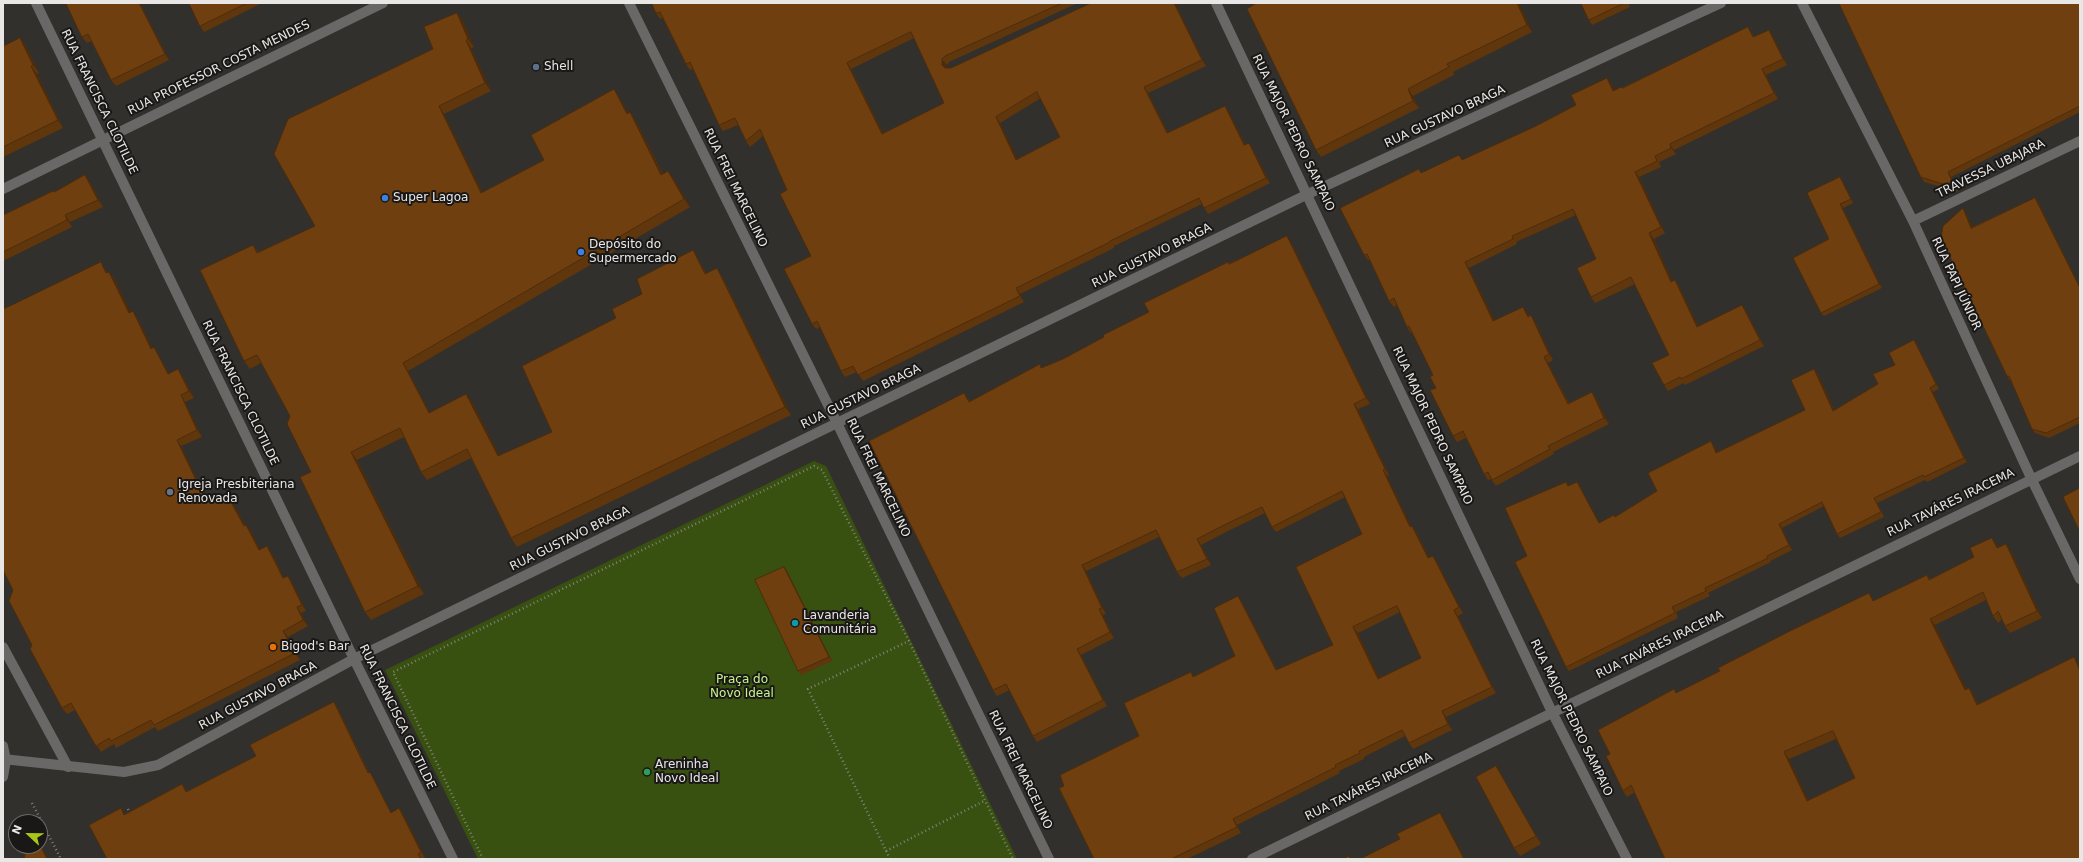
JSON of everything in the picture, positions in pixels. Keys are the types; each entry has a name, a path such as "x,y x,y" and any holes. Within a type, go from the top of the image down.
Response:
{"street":[{"name":"RUA FRANCISCA CLOTILDE","path":"36,3 354,659 453,859"},
{"name":"RUA PROFESSOR COSTA MENDES","path":"3,189 102,139 383,3"},
{"name":"RUA FREI MARCELINO","path":"629,3 837,423 1048,859"},
{"name":"RUA MAJOR PEDRO SAMPAIO","path":"1216,3 1308,194 1552,712 1627,859"},
{"name":"RUA GUSTAVO BRAGA","path":"5,759 68,768 124,772 158,765 354,659 837,423 1308,194 1721,3"},
{"name":"RUA PAPI JÚNIOR","path":"1802,3 1913,221 2031,478 2080,579"},
{"name":"TRAVESSA UBAJARA","path":"1913,221 2080,141"},
{"name":"RUA TAVÁRES IRACEMA","path":"1252,859 2031,478 2080,456"},
{"path":"3,647 68,768"},
{"path":"3,746 5,759 3,777"}],"path":[{"path":"483,859 394,672 814,466 822,470 909,641 984,801 1013,859"},
{"path":"890,859 808,689 909,641"},
{"path":"886,851 984,801"},
{"path":"32,803 61,859"},
{"path":"128,809 134,822"}],"green space":[{"name":"Praça do Novo Ideal","path":"814,461 826,466 1017,859 478,859 385,670"}],"building":[{"path":"66,3 139,3 165,54 111,80 88,34 82,37"},
{"path":"189,3 247,3 200,26"},
{"path":"652,3 1062,3 945,56 942,59 942,65 945,68 951,68 1091,3 1174,3 1202,60 1144,87 1167,133 1225,106 1244,145 1249,143 1266,178 1204,208 1199,198 1016,288 1020,296 858,375 853,366 841,371 817,321 812,324 784,269 811,256 780,194 787,190 760,129 746,141 735,118 719,125 690,62 686,64 660,12 656,13","holes":["911,32 944,103 882,134 847,63","1037,92 1060,137 1016,160 996,117"]},
{"path":"1257,3 1517,3 1527,25 1447,64 1449,67 1408,89 1413,101 1316,150 1247,9"},
{"path":"1581,3 1624,3 1589,20"},
{"path":"1839,3 2080,3 2080,106 1948,172 1955,188 1921,177"},
{"path":"457,13 468,39 466,40 485,83 439,106 481,193 544,160 531,135 614,89 627,114 630,112 661,175 668,171 684,199 403,363 429,413 466,394 498,456 552,432 522,366 616,318 612,309 642,294 637,279 693,250 705,274 717,268 785,407 511,538 467,449 421,472 400,428 351,452 418,586 365,612 300,477 311,472 287,424 290,416 257,355 244,361 200,270 253,245 257,253 315,226 274,154 288,119 433,49 424,27"},
{"path":"1748,27 1753,37 1769,30 1783,59 1762,69 1774,93 1670,144 1671,148 1655,156 1657,161 1635,172 1661,227 1649,233 1671,282 1675,280 1697,327 1742,305 1760,340 1681,379 1680,377 1664,385 1652,363 1669,355 1631,277 1591,297 1577,268 1596,259 1573,209 1512,236 1513,239 1465,262 1493,321 1523,307 1528,317 1531,315 1549,354 1544,357 1568,404 1592,392 1604,418 1548,446 1550,449 1492,480 1488,472 1484,474 1463,431 1453,436 1430,390 1436,388 1430,377 1433,375 1409,326 1407,327 1394,298 1389,301 1367,254 1364,255 1340,208 1419,169 1421,173 1459,155 1462,160 1536,126 1576,105 1571,95 1607,78 1613,91 1621,87 1622,88"},
{"path":"20,38 33,65 31,66 58,120 3,147 3,46"},
{"path":"85,175 98,200 65,215 67,220 3,252 3,215 53,191 54,192"},
{"path":"1840,177 1851,199 1840,204 1879,284 1821,313 1793,258 1829,239 1807,193"},
{"path":"2035,198 2080,288 2080,417 2046,433 2032,429 2009,376 2007,376 1941,238 1943,226 1963,208 1971,228"},
{"path":"1287,236 1366,398 1354,404 1385,469 1383,470 1410,527 1412,526 1428,558 1433,556 1459,607 1454,610 1492,687 1442,711 1448,724 1409,743 1402,730 1359,751 1360,753 1335,765 1336,767 1233,819 1237,827 1171,859 1094,859 1059,788 1064,786 1060,775 1139,736 1124,703 1191,672 1193,677 1235,656 1214,608 1238,596 1276,670 1333,645 1296,567 1362,534 1342,491 1272,527 1262,507 1224,525 1197,539 1207,559 1177,572 1156,530 1082,565 1102,608 1099,609 1110,632 1077,649 1103,700 1033,736 1006,684 993,690 869,441 964,393 969,402 1040,364 1041,368 1063,359 1104,337 1103,335 1149,312 1144,303 1228,262 1229,264","holes":["1397,606 1421,658 1378,679 1353,627"]},
{"path":"101,262 106,273 109,272 129,313 133,311 151,349 154,347 168,374 178,369 189,391 181,395 197,430 177,440 207,503 226,493 244,526 246,525 259,550 267,546 283,578 288,576 302,605 297,607 303,620 283,631 295,653 154,725 151,720 111,741 109,738 96,746 71,703 62,708 30,649 32,645 9,601 13,590 3,570 3,309"},
{"path":"1914,340 1936,384 1930,388 1964,458 1874,498 1881,512 1837,534 1822,502 1779,524 1789,545 1767,556 1768,558 1705,588 1706,591 1672,607 1675,613 1566,667 1515,562 1527,556 1505,508 1566,482 1568,486 1577,482 1599,523 1614,515 1615,517 1657,491 1648,473 1711,441 1716,453 1805,410 1791,380 1814,369 1833,411 1878,384 1873,374 1895,365 1889,353"},
{"path":"2080,488 2080,532 2063,497"},
{"path":"1992,538 1997,548 2006,544 2037,611 2005,626 1998,611 1993,616 1983,592 1930,619 1965,690 1969,688 1977,705 2074,657 2080,671 2080,859 1665,859 1631,785 1623,791 1606,756 1610,754 1598,730 1674,689 1676,693 1720,671 1718,668 1869,593 1873,601 1927,575 1929,580 1974,557 1970,548","holes":["1833,731 1855,778 1807,801 1784,752"]},
{"name":"Lavanderia Comunitária","path":"784,567 829,657 798,671 755,580"},
{"path":"334,702 368,773 370,772 391,813 399,808 421,852 418,854 421,859 107,859 89,825 121,808 124,815 182,784 186,792 256,756 250,745"},
{"path":"1496,766 1536,836 1514,848 1476,777"},
{"path":"1440,813 1464,859 1360,859 1400,839 1397,834"},
{"path":"25,854 44,854 47,859 24,859"},
{"path":"1349,856 1350,859 1343,859"}],"place":[{"name":"Shell","path":"536,67"},
{"name":"Super Lagoa","path":"385,198"},
{"name":"Depósito do Supermercado","path":"581,252"},
{"name":"Igreja Presbiteriana Renovada","path":"170,492"},
{"name":"Lavanderia Comunitária","path":"795,623"},
{"name":"Bigod's Bar","path":"273,647"},
{"name":"Areninha Novo Ideal","path":"647,772"}]}
